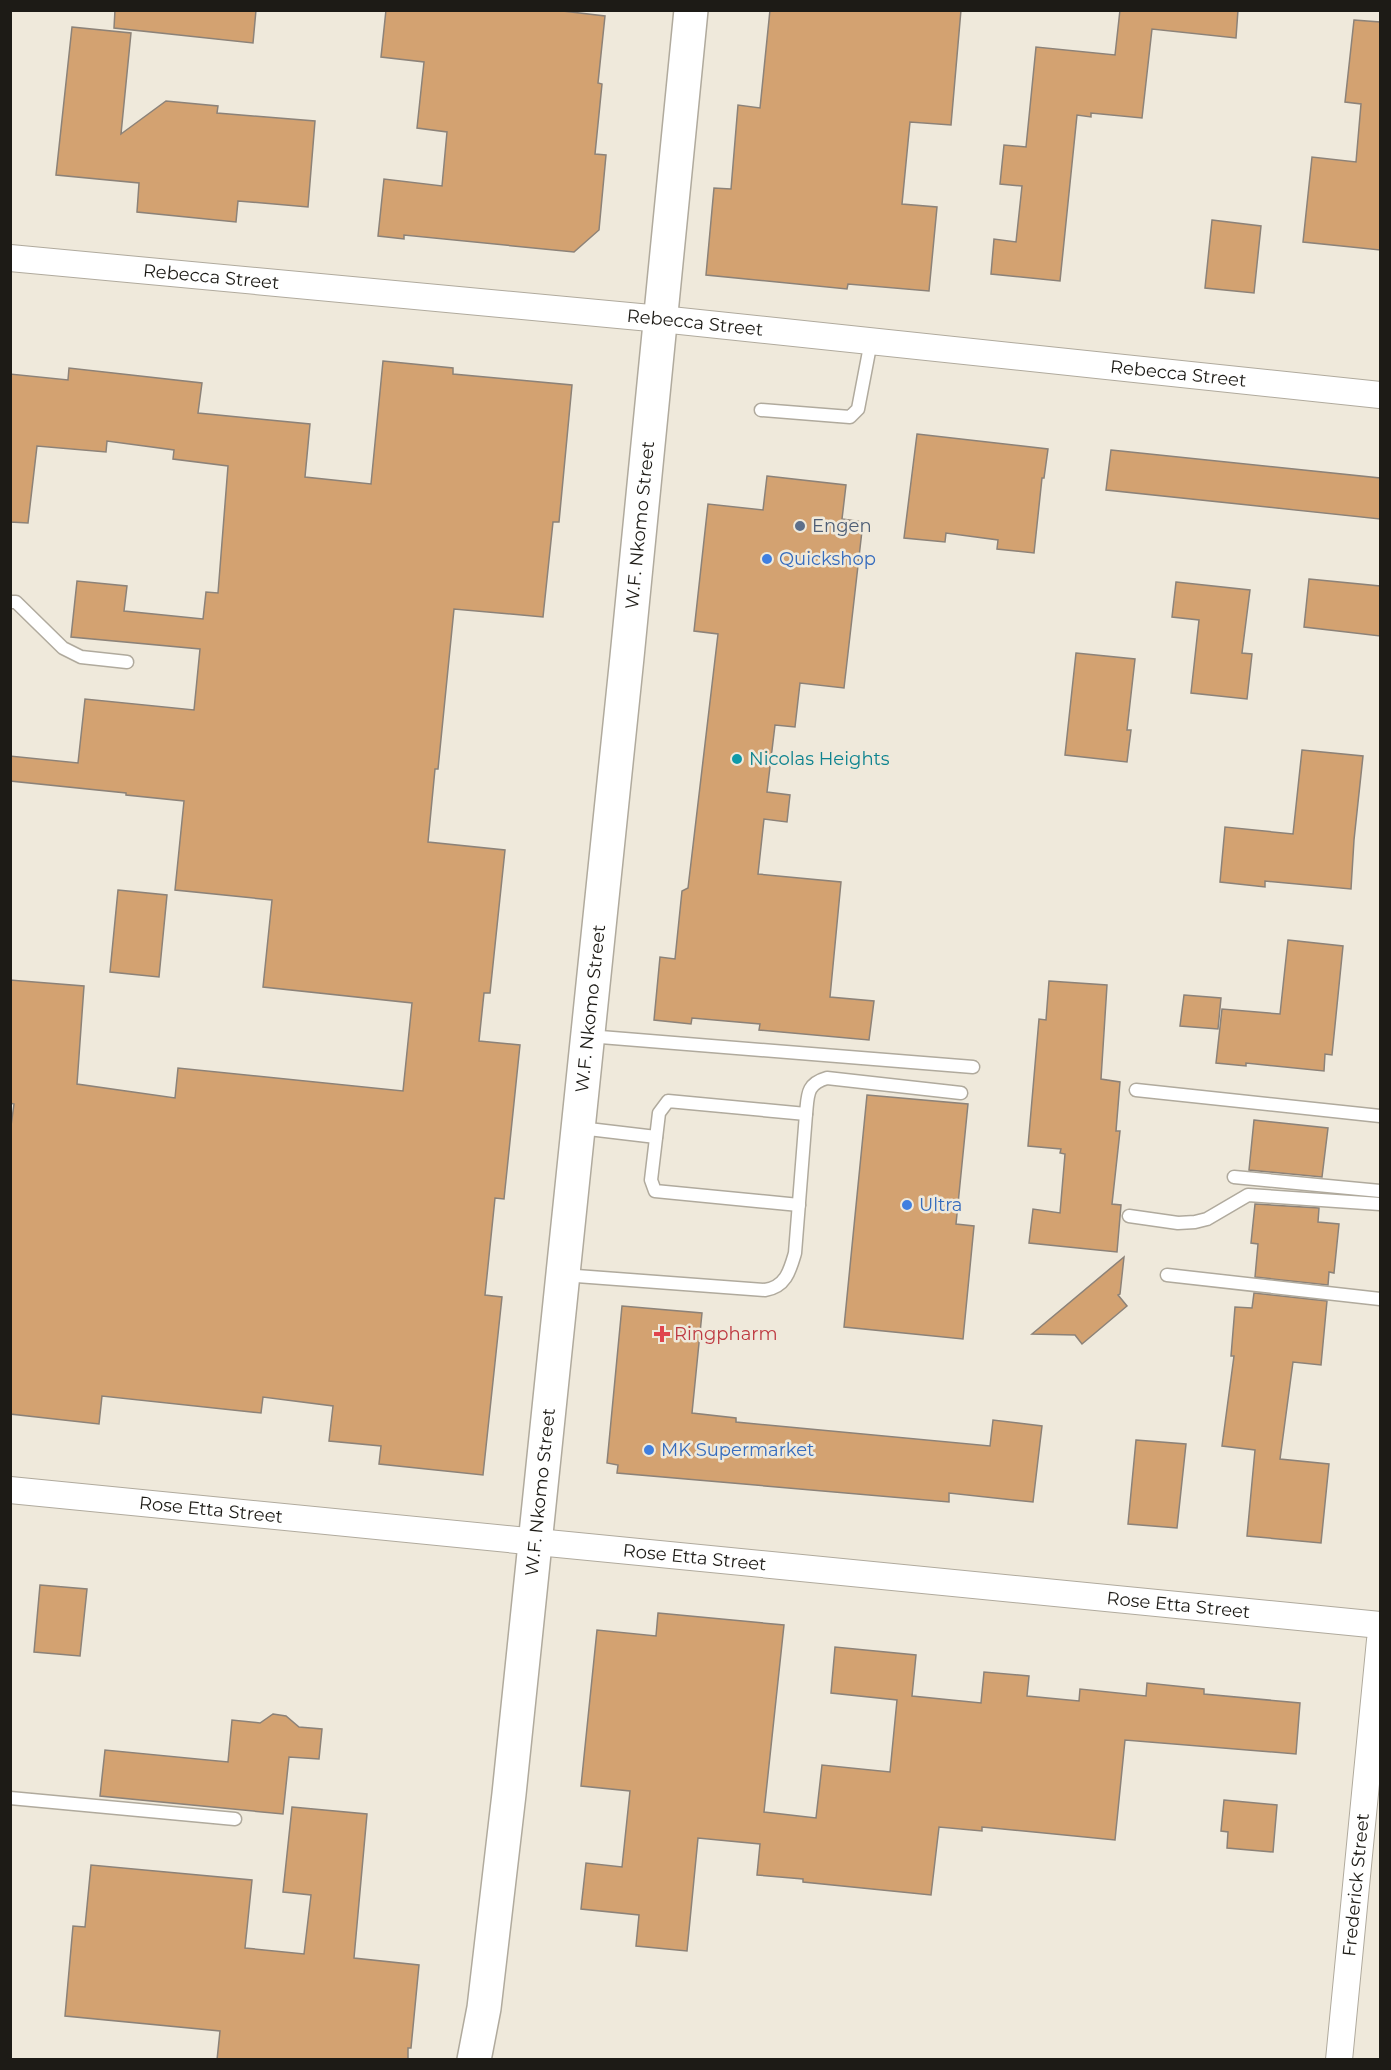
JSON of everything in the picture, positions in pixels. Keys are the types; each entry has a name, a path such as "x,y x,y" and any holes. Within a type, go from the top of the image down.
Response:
{"main road":[{"name":"W.F. Nkomo Street","path":"474,2060 484,2008 535,1542 692,10"},
{"name":"W.F. Nkomo Street","path":"484,2008 484,2060"}],"street":[{"name":"Rebecca Street","path":"10,258 661,319 1380,395"},
{"name":"Rose Etta Street","path":"10,1490 1380,1624"},
{"name":"Frederick Street","path":"1339,2060 1380,1640"}],"lane":[{"path":"761,410 850,417 858,409 871,341"},
{"path":"10,602 16,602 63,648 81,657 128,662"},
{"path":"587,1036 973,1067"},
{"path":"562,1275 765,1290 774,1288 782,1283 788,1274 795,1253 808,1092 811,1086 827,1078 961,1094"},
{"path":"1136,1090 1380,1116"},
{"path":"799,1204 655,1191 651,1180 659,1113 668,1101 806,1114"},
{"path":"577,1127 656,1137"},
{"path":"1234,1177 1380,1191"},
{"path":"1129,1216 1178,1223 1195,1222 1207,1219 1248,1195 1380,1204"},
{"path":"1167,1275 1380,1299"},
{"path":"10,1798 235,1819"}],"building":[{"path":"115,10 256,10 253,43 114,28"},
{"path":"386,10 554,10 605,16 598,83 602,84 595,154 606,155 599,230 574,252 404,235 404,239 378,236 384,179 442,186 447,132 417,128 424,62 381,57"},
{"path":"770,10 961,10 951,125 910,122 902,204 937,207 929,291 848,284 847,289 706,275 714,188 731,189 738,105 760,108"},
{"path":"1120,10 1238,10 1236,38 1152,29 1142,118 1091,113 1091,117 1077,115 1060,281 991,274 994,239 1016,242 1022,186 1000,184 1004,145 1026,147 1036,47 1115,55"},
{"path":"1354,20 1380,22 1380,250 1303,242 1312,157 1356,162 1361,104 1345,102"},
{"path":"72,27 131,33 121,134 166,101 218,106 217,113 315,121 308,207 238,201 236,222 137,212 139,183 56,175"},
{"path":"1212,220 1261,226 1254,293 1205,288"},
{"path":"383,361 453,368 453,374 572,385 559,522 553,522 543,617 454,609 438,769 435,769 428,842 505,850 490,993 484,993 479,1041 520,1045 504,1199 495,1198 485,1295 502,1297 483,1475 379,1464 381,1446 329,1441 333,1406 263,1397 261,1413 102,1396 99,1424 10,1414 10,1133 14,1104 10,1103 10,980 84,986 77,1084 175,1098 178,1068 403,1091 412,1003 263,987 272,900 175,890 184,801 10,781 10,756 78,763 85,699 194,710 200,649 71,637 77,581 127,586 124,611 203,619 206,592 218,593 228,466 173,459 174,450 107,441 106,452 37,446 28,523 10,522 10,374 68,380 69,368 202,383 198,413 310,424 305,477 371,484"},
{"path":"917,434 1048,449 1044,478 1042,478 1034,553 997,549 998,540 946,533 945,542 904,538"},
{"path":"1111,450 1380,478 1380,519 1106,490"},
{"path":"767,476 846,485 842,519 863,522 844,688 800,683 795,727 775,725 767,792 790,795 787,822 764,819 758,874 841,882 830,997 874,1001 869,1040 759,1030 760,1024 692,1018 691,1024 654,1020 660,957 675,959 682,891 688,888 718,634 694,631 708,504 763,510"},
{"path":"1309,579 1380,586 1380,636 1304,627"},
{"path":"1176,582 1250,590 1242,653 1252,654 1247,699 1191,693 1199,620 1172,617"},
{"path":"1076,653 1135,659 1127,730 1131,730 1127,762 1065,755"},
{"path":"1302,750 1363,756 1351,889 1265,881 1265,887 1220,882 1225,827 1293,834"},
{"path":"118,890 167,895 159,977 110,972"},
{"path":"1288,940 1343,946 1332,1055 1325,1054 1324,1071 1246,1063 1246,1066 1216,1063 1222,1009 1280,1014"},
{"path":"1049,981 1107,985 1101,1079 1120,1082 1116,1131 1120,1131 1112,1204 1121,1205 1117,1252 1029,1243 1033,1209 1060,1213 1065,1154 1060,1153 1061,1149 1028,1146 1039,1019 1046,1020"},
{"path":"1184,995 1221,998 1218,1029 1180,1026"},
{"name":"Ultra","path":"867,1095 968,1104 956,1224 974,1226 963,1339 844,1327"},
{"path":"1254,1120 1328,1128 1322,1177 1249,1170"},
{"path":"1255,1204 1319,1208 1318,1222 1339,1224 1334,1273 1329,1272 1328,1285 1255,1277 1258,1244 1251,1243"},
{"path":"1124,1257 1120,1294 1118,1295 1127,1306 1082,1344 1075,1335 1032,1334"},
{"path":"1254,1293 1327,1301 1321,1365 1293,1362 1280,1459 1329,1464 1321,1543 1247,1536 1255,1450 1222,1446 1234,1356 1231,1356 1235,1307 1252,1308"},
{"path":"622,1306 702,1313 692,1413 736,1418 736,1422 990,1446 993,1420 1042,1426 1033,1502 949,1493 949,1502 617,1473 618,1465 607,1463"},
{"path":"1136,1440 1186,1444 1177,1528 1128,1524"},
{"path":"40,1585 87,1589 80,1656 34,1652"},
{"path":"658,1613 784,1625 764,1812 816,1818 822,1765 890,1772 897,1700 831,1693 835,1647 916,1655 912,1696 981,1703 984,1672 1029,1676 1027,1696 1079,1701 1080,1689 1146,1696 1147,1683 1204,1689 1204,1694 1300,1703 1296,1754 1125,1740 1115,1840 982,1827 982,1831 939,1827 931,1895 757,1875 760,1844 698,1838 687,1951 636,1946 639,1915 581,1909 586,1863 622,1867 630,1791 581,1786 597,1630 656,1636"},
{"path":"273,1714 286,1716 299,1727 322,1729 319,1759 289,1757 283,1814 100,1796 105,1750 228,1762 232,1720 260,1723"},
{"path":"1224,1800 1277,1805 1273,1852 1227,1848 1228,1832 1221,1831"},
{"path":"292,1807 367,1814 354,1958 419,1965 408,2060 217,2060 220,2031 65,2016 73,1926 85,1927 91,1865 252,1880 245,1948 304,1954 311,1895 283,1892"}],"place":[{"name":"Engen","path":"800,526"},
{"name":"Quickshop","path":"767,559"},
{"name":"Nicolas Heights","path":"737,759"},
{"name":"Ultra","path":"907,1205"},
{"name":"Ringpharm","path":"662,1334"},
{"name":"MK Supermarket","path":"649,1450"}]}
